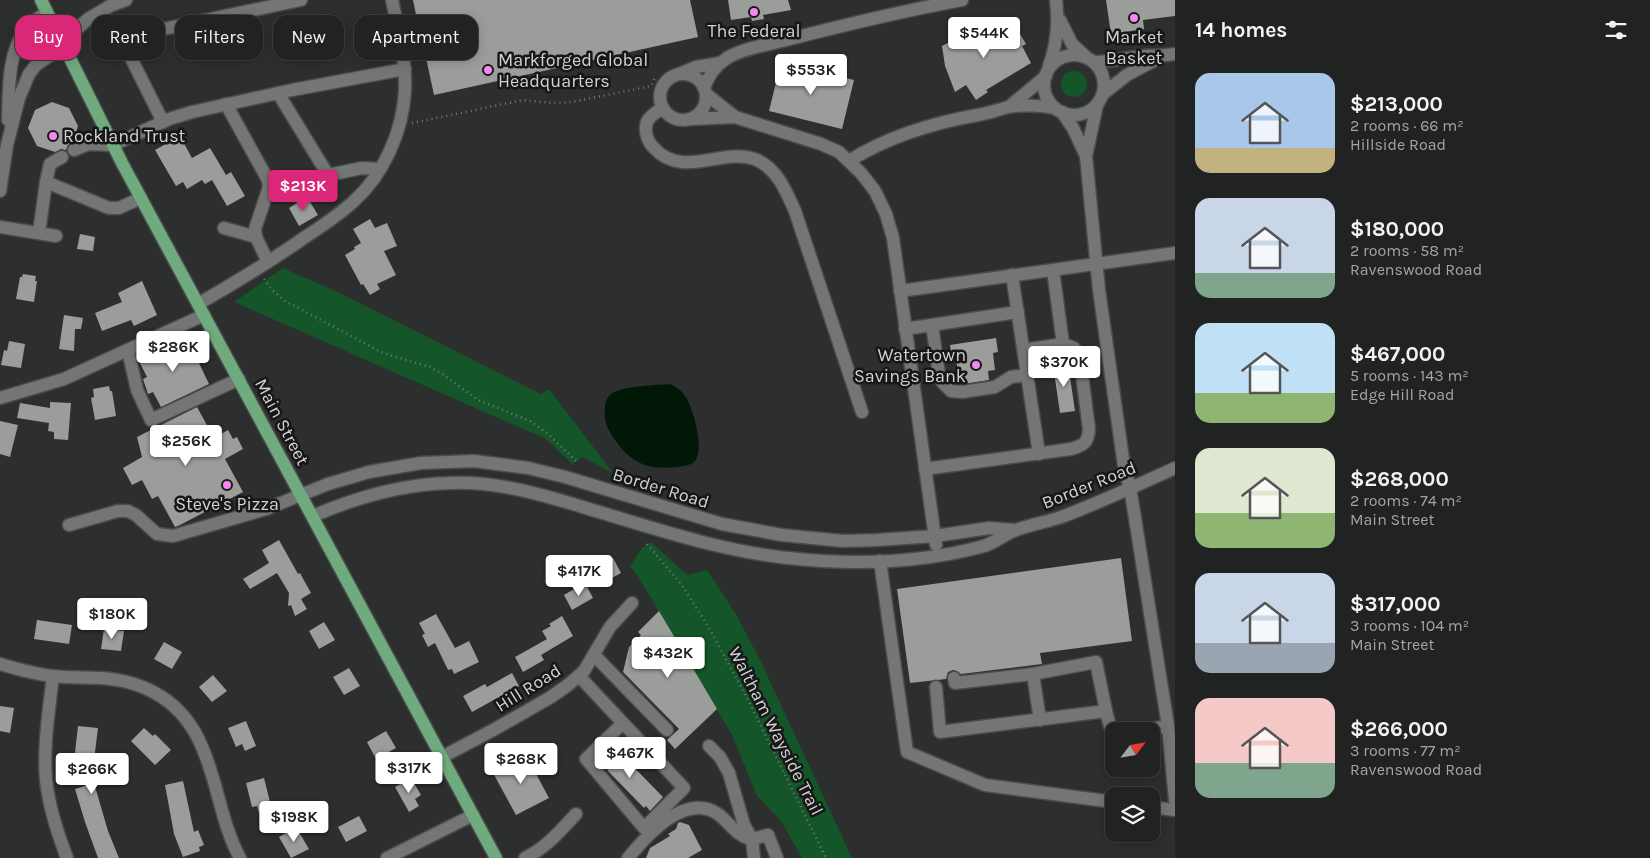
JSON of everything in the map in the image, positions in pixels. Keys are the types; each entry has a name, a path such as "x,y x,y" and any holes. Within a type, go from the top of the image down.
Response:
{"main road":[{"name":"Main Street","path":"41,0 48,15"},
{"name":"Main Street","path":"71,60 141,198 496,858"}],"street":[{"path":"81,25 110,6 126,0"},
{"path":"162,122 121,38 301,0"},
{"path":"0,398 64,379 128,350 202,310 345,209 368,186 380,169 393,142 401,121 405,91 404,69 392,0"},
{"path":"937,555 893,238 886,214 875,191 849,161 838,152 821,144 735,117 675,119 666,113 660,98 662,88 669,79 696,67 720,63 739,53 825,30 962,0"},
{"path":"1056,0 1058,33 1044,83 1045,94 1050,103 1059,110 1073,128 1086,156"},
{"path":"0,191 9,82 14,55 25,29 38,17 47,12"},
{"path":"1058,15 1072,44 1090,59 1103,74 1105,83 1104,93 1097,106 1086,156 1097,264 1124,466 1130,488 1168,726 1175,800"},
{"path":"1010,106 1060,58 1070,55 1108,62 1143,56 1161,57 1175,54"},
{"path":"1104,93 1127,75 1161,57"},
{"path":"4,145 28,74 43,60"},
{"path":"692,119 702,111 706,100 705,91 710,74 720,63"},
{"path":"74,150 89,144 113,145 184,114 278,93 404,69"},
{"path":"679,74 694,77 705,91 735,117"},
{"path":"278,93 328,175 362,168 380,169"},
{"path":"226,104 268,180 269,187 255,229 256,237 268,262"},
{"path":"849,161 871,148 911,132 952,119 1010,106 1059,110 1076,115 1085,114 1097,106"},
{"path":"663,108 650,117 646,128 649,142 662,155 669,159 690,162 734,158 754,159 773,171 780,180 795,211 862,412"},
{"path":"39,233 50,164 62,156"},
{"path":"46,182 109,208 119,208 141,198"},
{"path":"0,227 56,236"},
{"path":"224,228 256,237"},
{"path":"900,291 1175,253"},
{"path":"1053,270 1063,344"},
{"path":"1012,275 1039,454"},
{"path":"905,329 1018,312"},
{"path":"932,325 939,374 943,383 951,391 962,392 995,386 1012,377 1027,375"},
{"path":"925,469 1071,449 1085,443 1088,438 1088,416 1080,359 1074,348 1063,344 1024,350"},
{"path":"128,350 137,390 151,420 239,379"},
{"name":"Border Road","path":"69,525 123,511 136,515 156,534 173,536 266,509 334,482 387,468 421,463 474,461 528,468 747,530 789,536 843,540 877,540 934,536 989,528 1015,530"},
{"name":"Border Road","path":"313,516 350,501 402,488 453,482 481,484 539,494 700,542 747,552 818,560 880,561 937,555 985,546 1015,530 1061,517 1175,468"},
{"path":"880,561 907,752 985,785 1105,801"},
{"name":"Hill Road","path":"442,757 551,697 579,676 588,666 610,627 632,603"},
{"path":"594,656 667,730"},
{"path":"954,678 955,684 1033,674 1096,662 1109,722"},
{"path":"0,664 53,676 103,678 128,682 156,693 173,706 189,723 202,746 223,817 240,858"},
{"path":"1033,674 1040,720"},
{"path":"53,676 46,756 46,778 51,811 67,858"},
{"path":"579,676 684,788 644,828 586,759 623,723"},
{"path":"936,687 940,732 1106,711"},
{"path":"1160,727 1168,726"},
{"path":"709,746 726,767 744,825 752,839 754,858"},
{"path":"1160,808 1175,810"},
{"path":"633,856 667,818 680,811 693,809 713,811 723,817 740,833 752,839 768,835 777,858"},
{"path":"387,858 473,814"},
{"path":"525,858 548,843 576,814"}],"path":[{"path":"410,124 523,100 553,103 572,102 651,86 656,76"},
{"path":"271,289 285,301 378,350 430,367 478,400 530,421 555,440 576,461"},
{"name":"Waltham Wayside Trail","path":"647,544 681,584 708,626 756,716 826,858"}],"green space":[{"path":"1074,71 1083,75 1087,84 1083,93 1074,97 1065,93 1061,84 1065,75"},
{"path":"283,268 340,293 541,394 549,389 614,474 583,457 572,464 546,439 234,302"},
{"path":"651,542 687,575 707,570 737,616 762,664 852,858 802,858 781,821 757,796 732,735 639,578 630,566 642,548"}],"shaded area":[{"path":"670,384 678,389 688,401 697,429 698,456 695,461 686,466 667,468 642,464 634,460 621,448 608,429 605,421 606,402 611,394 623,389"}],"building":[{"name":"Markforged Global Headquarters","path":"413,0 690,0 698,37 434,95 426,60 478,60 478,15 416,15"},
{"name":"The Federal","path":"728,0 788,0 791,10 763,15 764,19 752,21 751,17 731,20"},
{"name":"Market Basket","path":"1106,0 1175,0 1175,16 1143,20 1144,29 1111,34"},
{"path":"1014,24 1026,44 1022,46 1031,63 986,90 988,92 976,100 966,85 955,92 945,66 942,46 971,31 973,34 988,25 995,36"},
{"path":"781,62 854,80 842,129 769,111"},
{"name":"Rockland Trust","path":"52,102 69,108 78,126 73,142 68,145 66,150 61,149 55,152 37,146 28,128 35,110"},
{"path":"180,136 192,158 210,148 226,175 231,172 245,196 227,206 212,180 205,184 202,180 187,189 183,182 176,186 155,150"},
{"path":"307,197 318,215 299,226 289,208"},
{"path":"370,219 375,228 387,223 397,246 384,251 396,275 377,284 380,289 370,295 363,284 361,285 345,255 361,243 353,229"},
{"path":"80,234 95,237 93,251 77,249"},
{"path":"23,274 36,276 34,302 16,299 20,277"},
{"path":"142,281 157,315 134,326 131,320 102,331 95,313 122,302 118,293"},
{"path":"64,315 83,318 81,329 75,329 74,351 59,349"},
{"path":"187,338 209,384 161,407 153,392 148,394 143,379 147,377 139,361"},
{"name":"Watertown Savings Bank","path":"996,338 998,352 993,353 995,370 988,371 989,380 963,384 961,375 959,376 956,360 952,360 950,345"},
{"path":"9,341 25,344 21,368 1,365 4,350 7,351"},
{"path":"1068,363 1075,411 1060,413 1053,365"},
{"path":"109,386 110,391 112,391 116,416 95,420 91,398 94,397 93,389"},
{"path":"50,402 71,403 68,440 54,439 54,432 48,431 49,423 17,418 20,403 50,408"},
{"path":"197,407 214,438 228,430 233,439 237,437 243,449 225,459 243,492 175,527 158,496 152,499 142,480 132,485 123,468 142,457 137,437"},
{"path":"0,421 18,425 10,457 0,454"},
{"path":"279,540 311,593 301,599 307,609 295,616 291,605 288,606 289,593 277,573 250,589 243,579 269,563 262,550"},
{"path":"613,558 621,573 601,584 593,569"},
{"path":"1121,558 1132,641 1040,653 1042,664 961,674 953,670 948,672 946,679 910,683 897,589"},
{"path":"585,583 593,598 572,610 564,595"},
{"path":"659,611 717,709 675,749 667,740 679,729 623,672 629,647 641,635 638,632"},
{"path":"436,614 455,648 469,641 479,662 454,674 452,669 448,670 435,643 428,647 422,635 425,634 419,623"},
{"path":"562,616 573,636 541,655 544,660 523,672 515,657 547,639 542,631"},
{"path":"37,620 72,625 69,644 34,639"},
{"path":"324,622 335,640 319,649 309,631"},
{"path":"104,629 124,631 121,651 101,649"},
{"path":"164,642 182,652 172,669 154,659"},
{"path":"349,668 360,686 344,695 333,677"},
{"path":"512,673 519,686 472,712 463,696 485,684 487,687"},
{"path":"213,675 227,691 212,702 199,687"},
{"path":"0,706 14,708 10,733 0,731"},
{"path":"246,721 256,746 245,751 242,744 236,747 228,728"},
{"path":"78,726 98,728 91,784 94,783 108,831 119,858 98,858 85,822 75,789 88,785 83,762 74,761"},
{"path":"144,728 153,736 155,734 171,750 155,765 131,741"},
{"path":"386,731 396,748 376,759 367,742"},
{"path":"612,745 663,797 650,811 646,806 644,808 607,770 609,769 598,758"},
{"path":"526,755 549,798 516,815 493,773"},
{"path":"264,778 272,810 259,813 257,806 252,807 246,783"},
{"path":"411,778 421,795 415,799 419,806 409,812 395,787"},
{"path":"183,781 194,832 198,830 204,845 199,847 200,851 183,857 174,834 165,785"},
{"path":"359,816 367,831 346,842 338,827"},
{"path":"680,822 689,825 702,850 688,858 646,858 650,848 670,836 668,834 676,829"},
{"path":"296,827 309,849 291,858 279,837"}],"place":[{"name":"The Federal","path":"754,12"},
{"name":"Market Basket","path":"1134,18"},
{"name":"Markforged Global Headquarters","path":"488,70"},
{"name":"Rockland Trust","path":"53,136"},
{"name":"Watertown Savings Bank","path":"976,365"},
{"name":"Steve's Pizza","path":"227,485"}]}
